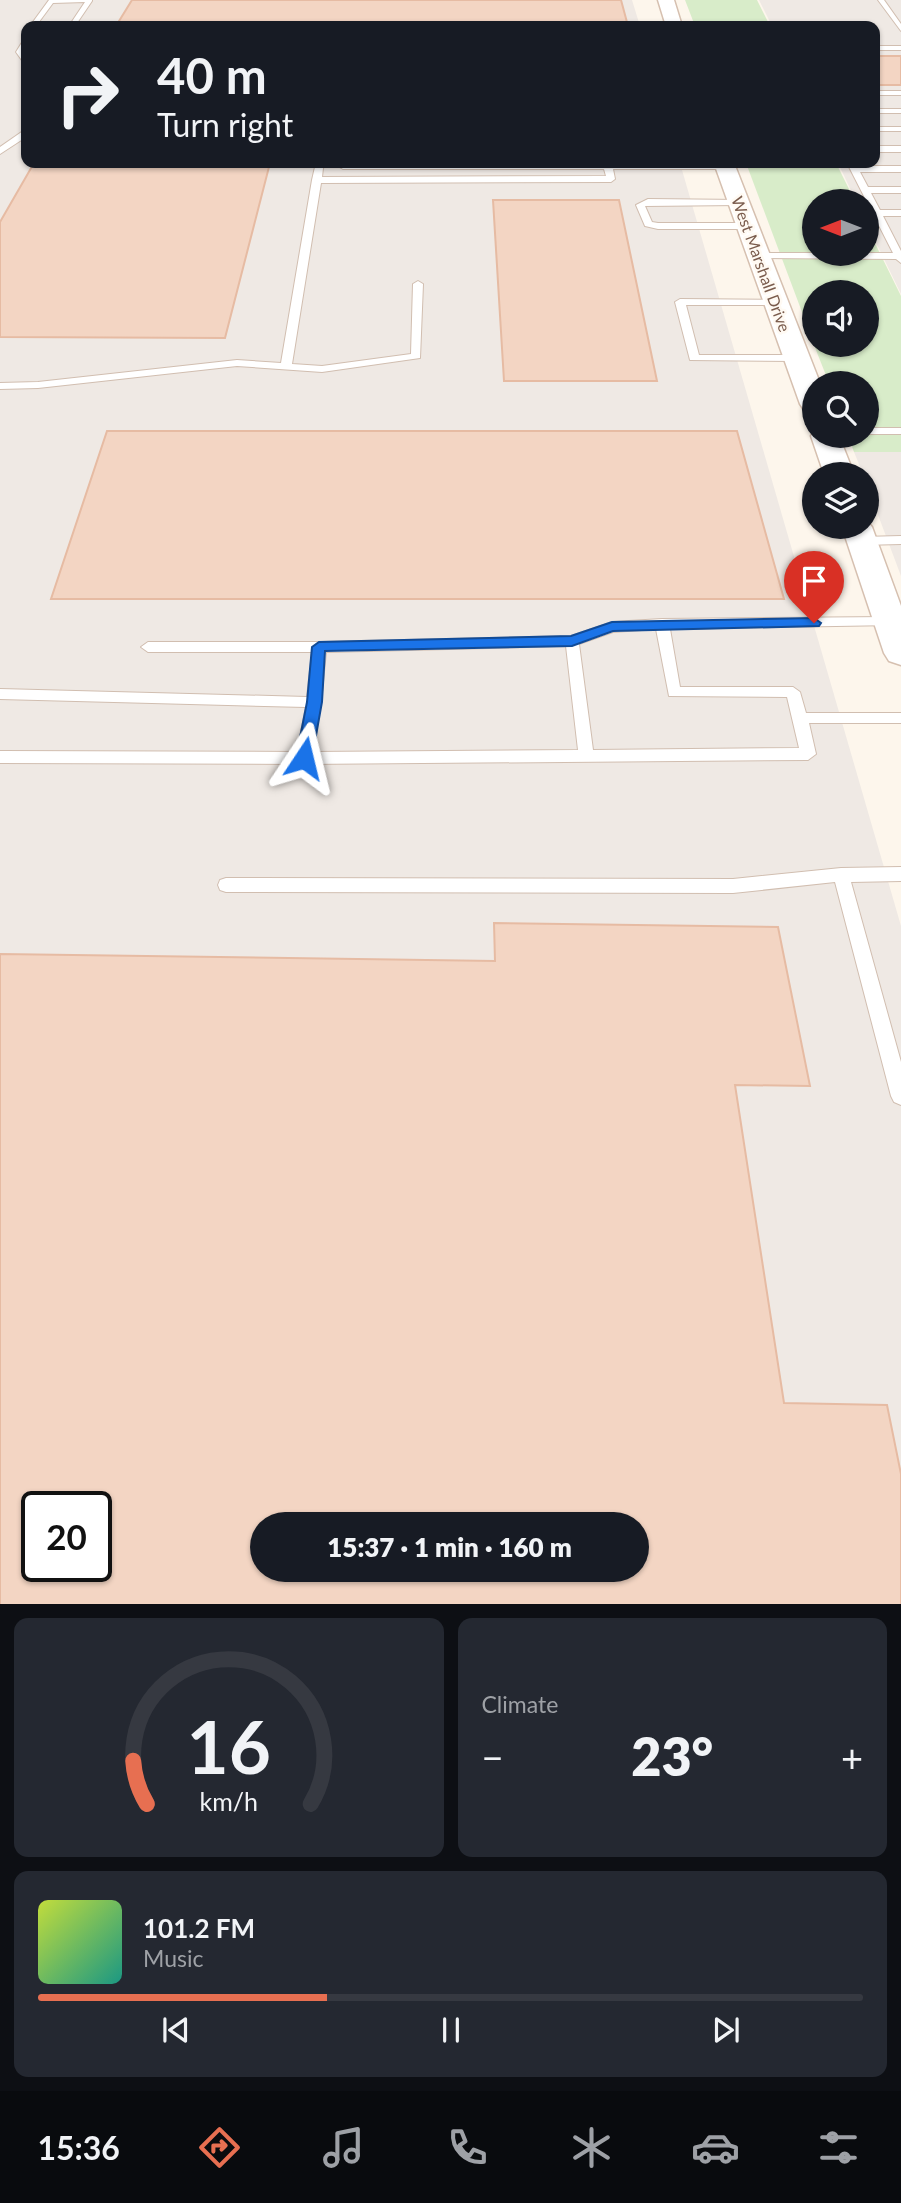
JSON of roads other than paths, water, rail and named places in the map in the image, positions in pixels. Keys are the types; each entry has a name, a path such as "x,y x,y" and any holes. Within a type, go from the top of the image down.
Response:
{"main road":[{"path":"666,0 672,21"},
{"name":"West Marshall Drive","path":"726,168 802,375"},
{"path":"862,539 901,653"}],"lane":[{"path":"37,21 52,0 89,0"},
{"path":"75,21 89,0"},
{"path":"881,0 901,29"},
{"path":"880,48 901,48"},
{"path":"880,93 901,93"},
{"path":"880,111 901,111"},
{"path":"880,130 901,129"},
{"path":"0,151 21,136"},
{"path":"880,149 901,149"},
{"path":"286,366 319,168"},
{"path":"316,180 611,179 608,168"},
{"path":"854,168 865,189"},
{"path":"880,168 901,169"},
{"path":"879,190 901,190"},
{"path":"739,202 648,202 639,205 648,225 748,226"},
{"path":"879,213 901,213"},
{"path":"759,256 900,257 879,217"},
{"path":"888,235 901,235"},
{"path":"0,386 38,385 237,363 322,369 416,356 418,284"},
{"path":"775,302 680,302 694,358 795,358"},
{"path":"879,431 901,431"},
{"path":"879,537 901,540"},
{"path":"148,647 319,647 572,641 612,627 662,624 890,622"},
{"path":"0,757 304,758 808,754 793,692 674,692 662,624"},
{"path":"572,641 586,754"},
{"path":"304,758 314,702 319,647"},
{"path":"0,694 314,702"},
{"path":"800,718 901,718"},
{"path":"226,885 733,886 841,875 901,874"},
{"path":"841,875 901,1096"}]}
